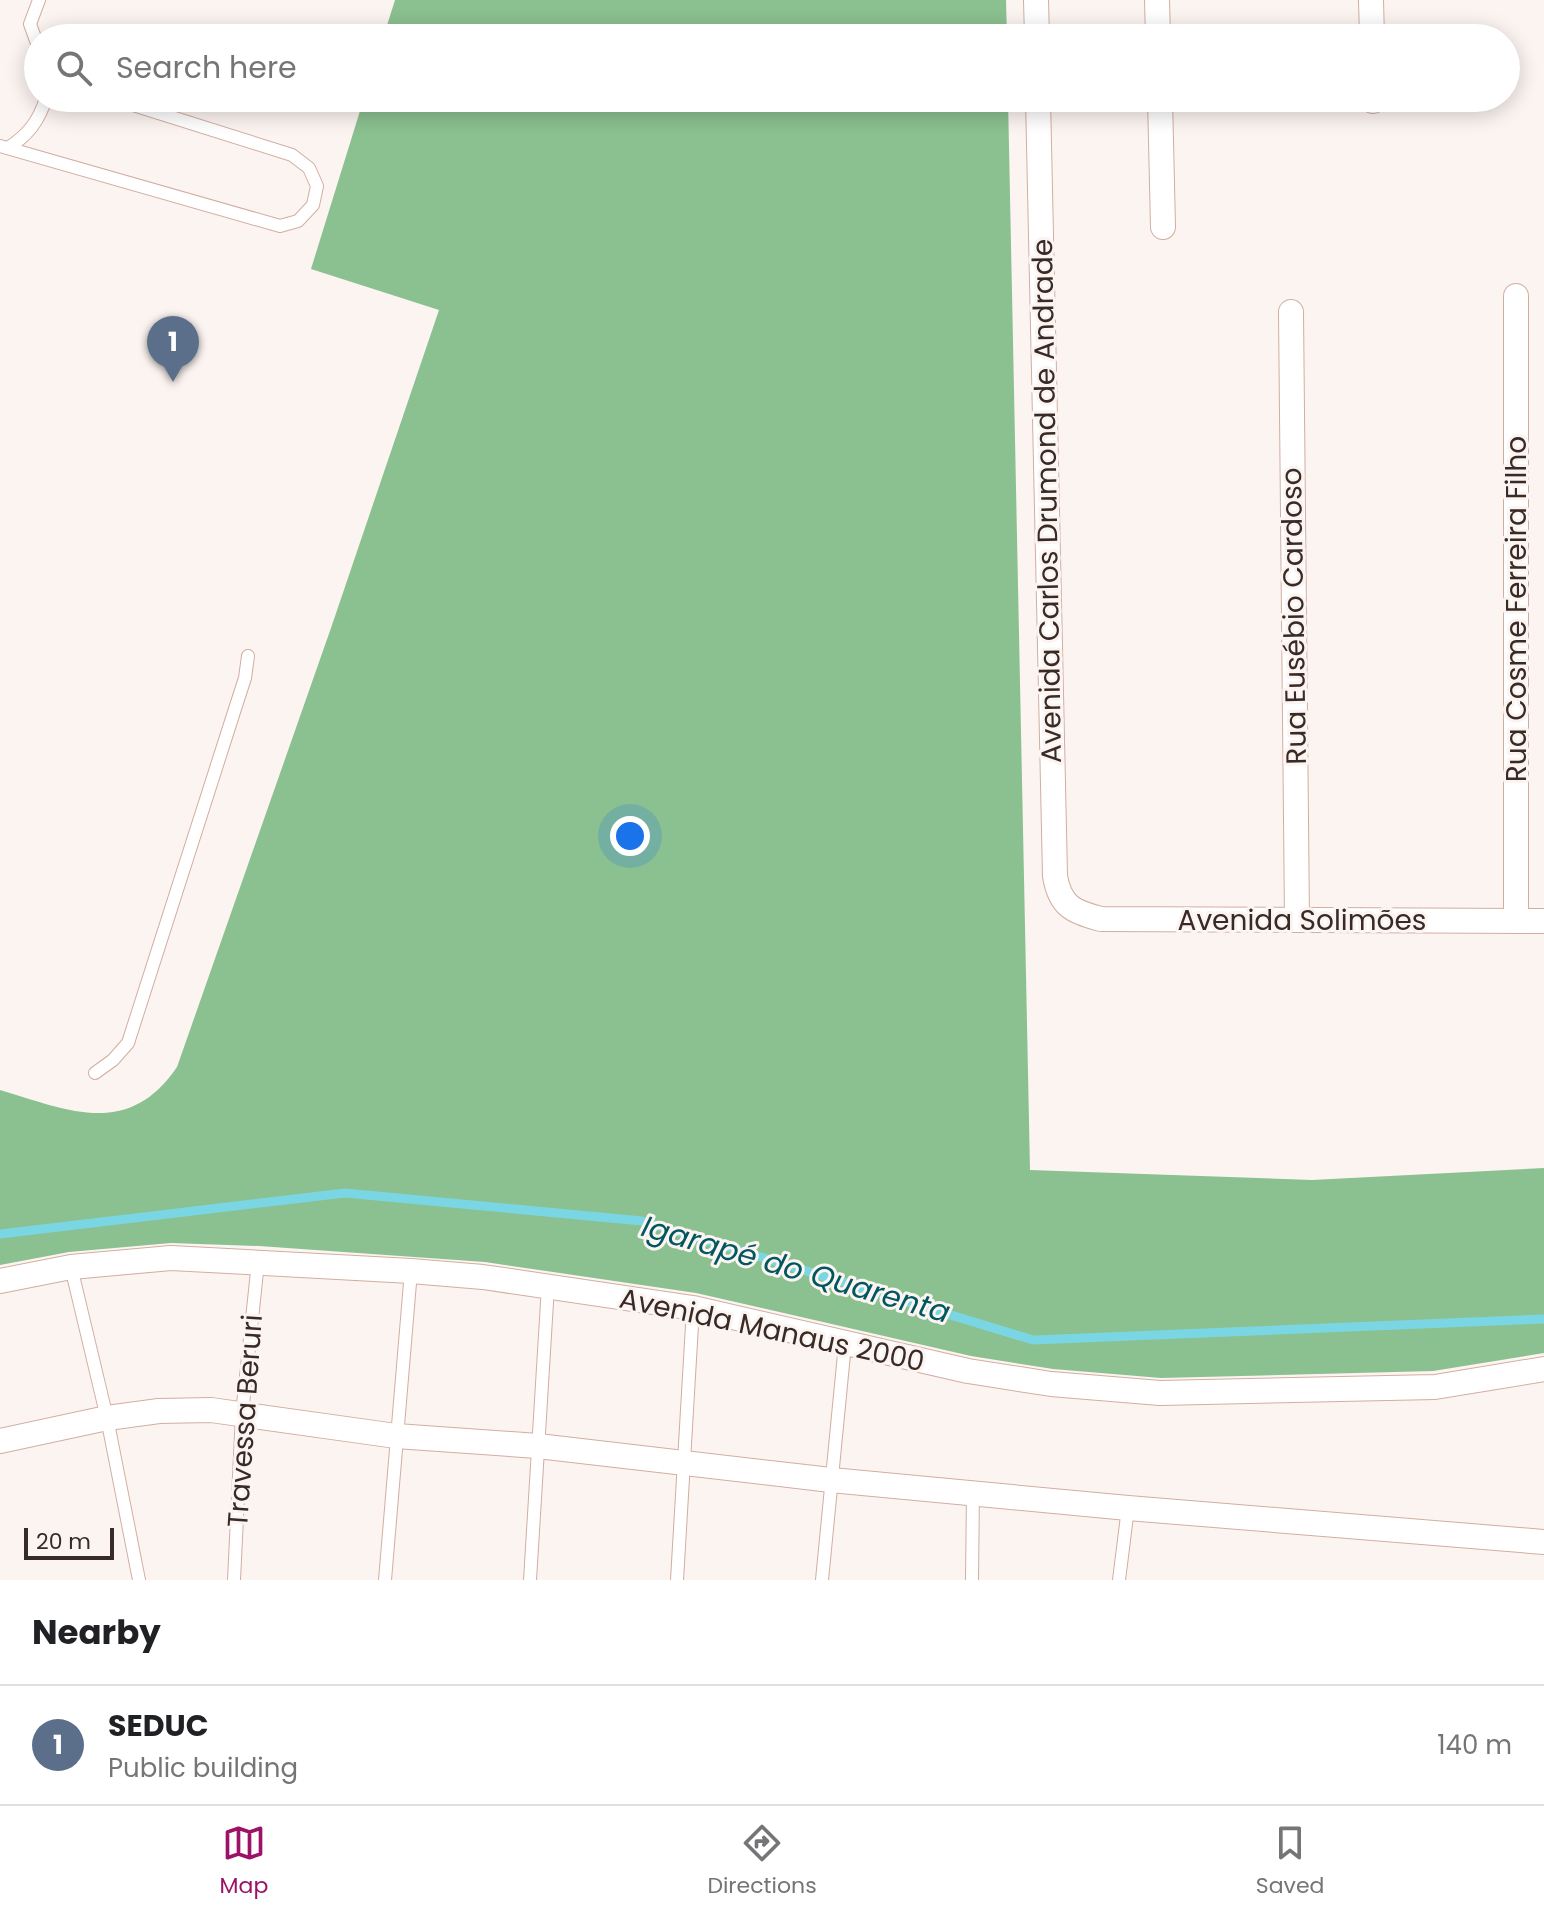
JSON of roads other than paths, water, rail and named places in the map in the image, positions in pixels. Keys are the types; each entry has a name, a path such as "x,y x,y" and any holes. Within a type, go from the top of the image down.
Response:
{"street":[{"path":"1036,0 1037,24"},
{"path":"1157,0 1158,24"},
{"path":"1371,0 1372,24"},
{"name":"Avenida Carlos Drumond de Andrade","path":"1038,112 1055,876 1064,901"},
{"path":"1160,112 1163,227"},
{"name":"Rua Cosme Ferreira Filho","path":"1516,296 1516,921"},
{"name":"Rua Eusébio Cardoso","path":"1291,312 1297,920"},
{"name":"Avenida Solimões","path":"1064,901 1079,913 1101,919 1544,921"},
{"name":"Avenida Manaus 2000","path":"0,1281 71,1267 171,1258 411,1271 548,1286 693,1308 1010,1378 1160,1393 1435,1387 1544,1369"},
{"path":"0,1441 107,1418 159,1411 211,1410 396,1436 538,1446 831,1480 1544,1542"}],"lane":[{"path":"30,24 39,0"},
{"path":"4,147 25,136 41,112"},
{"path":"4,147 280,226 298,221 313,205 317,186 309,168 292,155 155,112"},
{"path":"95,1073 113,1060 128,1043 245,678 248,656"},
{"name":"Travessa Beruri","path":"234,1580 242,1414 258,1262"},
{"path":"71,1267 107,1418 139,1580"},
{"path":"385,1580 411,1271"},
{"path":"530,1580 548,1286"},
{"path":"677,1580 693,1308"},
{"path":"822,1580 845,1344"},
{"path":"972,1580 973,1491"},
{"path":"1119,1580 1128,1508"}],"waterway":[{"name":"Igarapé do Quarenta","path":"0,1234 345,1193 642,1221 1033,1340 1544,1319"}],"place":[{"name":"SEDUC","path":"173,382"}]}
